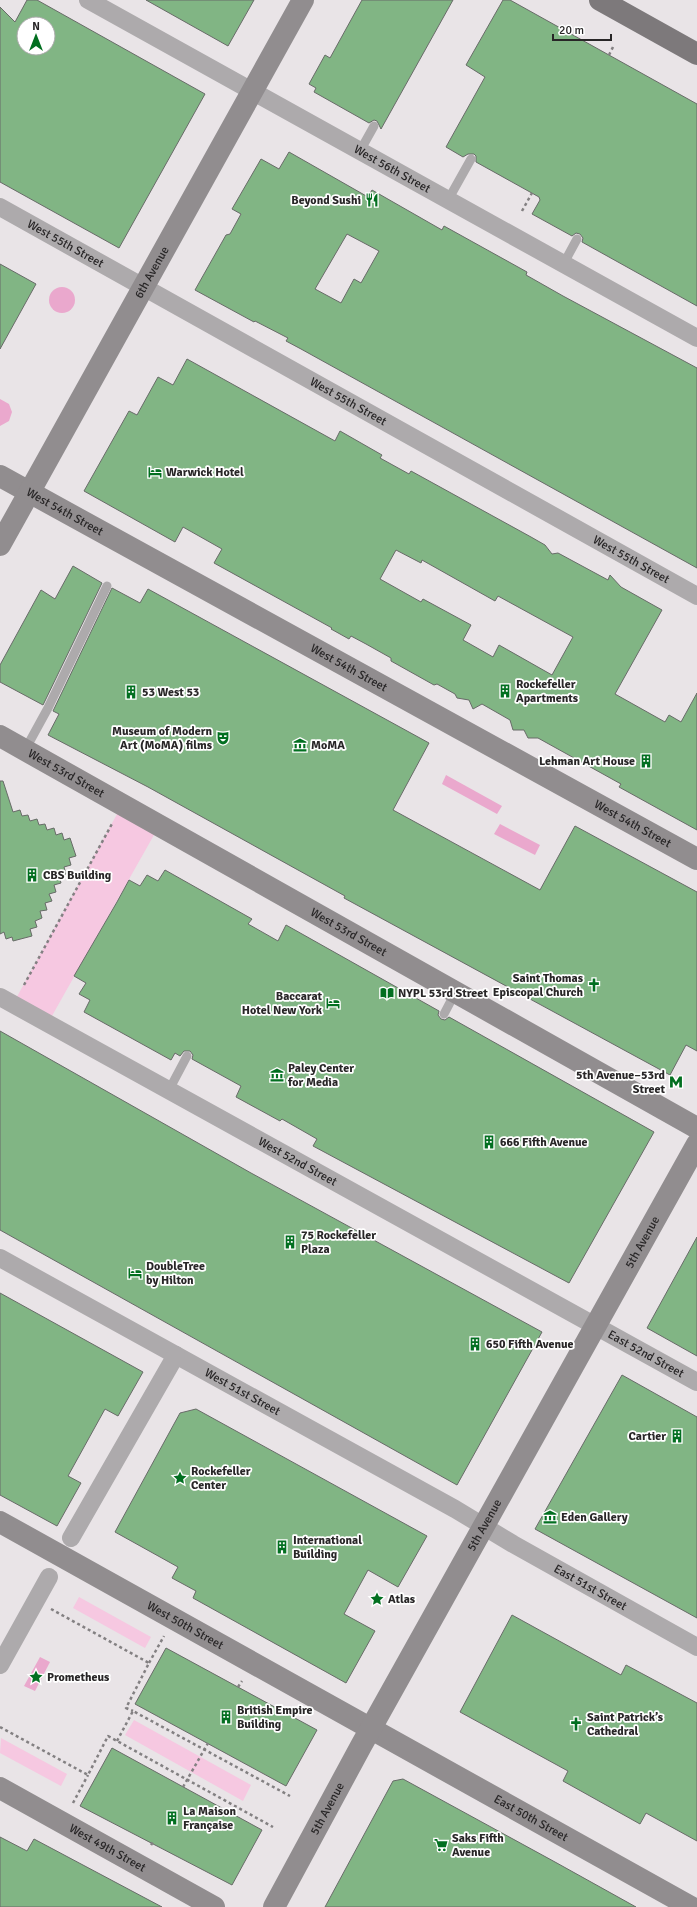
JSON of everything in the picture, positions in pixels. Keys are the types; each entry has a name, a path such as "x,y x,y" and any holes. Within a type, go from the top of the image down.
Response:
{"main road":[{"name":"6th Avenue","path":"0,545 143,286 304,0"},
{"path":"600,0 697,54"},
{"name":"West 54th Street","path":"0,476 697,860"},
{"name":"West 53rd Street","path":"0,736 697,1128"},
{"name":"5th Avenue","path":"274,1907 371,1729 697,1144"},
{"name":"West 50th Street","path":"0,1522 371,1729"},
{"name":"East 50th Street","path":"371,1729 691,1907"},
{"name":"West 49th Street","path":"0,1788 214,1907"}],"street":[{"name":"West 56th Street","path":"88,0 106,4 252,91 697,338"},
{"name":"West 55th Street","path":"0,207 697,596"},
{"name":"West 52nd Street","path":"0,997 595,1326"},
{"name":"West 51st Street","path":"0,1258 484,1526"},
{"name":"East 52nd Street","path":"595,1326 697,1382"},
{"path":"71,1538 176,1356"},
{"name":"East 51st Street","path":"484,1526 513,1544 697,1647"},
{"path":"0,1664 49,1577"}],"lane":[{"path":"360,151 374,126"},
{"path":"448,200 471,159"},
{"path":"564,263 577,239"},
{"path":"25,750 48,708 107,586"},
{"path":"444,1014 456,993"},
{"path":"169,1090 187,1056"}],"path":[{"path":"609,55 613,47"},
{"path":"522,211 532,193"},
{"path":"24,985 122,805"},
{"path":"36,1601 149,1663"},
{"path":"164,1635 126,1708 290,1796"},
{"path":"238,1687 242,1681"},
{"path":"117,1741 133,1711"},
{"path":"0,1727 88,1775"},
{"path":"73,1803 108,1736 273,1827"},
{"path":"183,1787 208,1743"}],"shaded area":[{"path":"62,287 71,291 75,300 71,309 62,313 53,309 49,300 53,291"},
{"path":"0,399 9,404 12,412 9,421 0,426"},
{"path":"446,775 502,806 497,814 442,784"},
{"path":"122,805 159,826 48,1023 13,1004"},
{"path":"500,824 540,845 535,855 494,834"},
{"path":"79,1597 151,1637 145,1648 73,1608"},
{"path":"40,1657 50,1662 35,1691 24,1686"},
{"path":"134,1720 251,1785 243,1801 125,1735"},
{"path":"1,1738 67,1774 61,1786 0,1753"}],"building":[{"path":"27,0 37,0 205,94 119,248 0,182 0,7 15,22 16,20 16,56 56,56 56,16 18,16"},
{"path":"146,0 254,0 228,46"},
{"path":"362,0 453,0 381,129 377,121 374,120 369,123 314,92 316,88 309,84 325,55 330,58"},
{"path":"503,0 510,0 697,104 697,306 582,242 583,238 580,234 576,233 572,236 532,214 540,200 539,197 476,162 476,156 474,154 468,154 463,157 446,147 485,77 466,65"},
{"path":"289,152 368,197 372,190 442,230 444,226 527,272 526,275 563,296 697,368 697,568 286,341 288,338 255,321 254,322 195,290 226,235 230,234 241,214 232,209 261,159 279,169","holes":["347,234 379,251 361,283 354,279 341,303 315,289"]},
{"path":"0,264 36,284 0,349"},
{"path":"187,359 335,441 340,431 382,455 380,458 409,474 411,471 545,545 552,554 558,553 608,580 610,575 621,587 662,610 615,694 665,722 669,715 681,722 697,693 697,830 619,787 621,784 538,738 528,738 524,730 513,730 510,720 482,704 473,709 469,700 457,698 455,694 437,684 434,685 391,661 391,658 366,644 351,636 349,639 331,629 332,628 214,563 222,549 183,527 175,542 84,491 129,411 137,415 158,377 173,385","holes":["396,550 421,563 422,560 495,601 498,596 573,637 552,675 499,645 493,657 463,640 471,625 423,599 421,602 380,579"]},
{"path":"73,566 102,583 43,705 0,682 0,665 41,590 55,599"},
{"path":"112,588 140,603 148,589 429,743 393,810 540,890 575,826 697,892 697,1051 686,1045 670,1075 344,898 345,896 148,787 48,735 59,714 53,711"},
{"name":"CBS Building","path":"0,781 3,781 13,812 20,810 22,816 28,815 30,821 37,819 39,825 45,824 47,830 54,828 56,835 62,833 64,840 70,838 76,856 69,858 71,865 64,867 66,874 59,876 61,883 54,885 56,892 49,894 52,901 45,903 47,910 40,911 42,918 35,921 37,927 30,929 32,936 13,941 12,937 6,939 4,932 0,934"},
{"path":"165,870 252,919 248,924 278,941 286,925 439,1011 438,1015 441,1019 445,1020 449,1017 654,1132 569,1283 313,1146 317,1139 282,1119 280,1121 236,1097 241,1086 192,1059 193,1055 190,1051 184,1051 180,1056 175,1053 171,1060 84,1012 90,1000 79,994 86,983 74,976 129,880 140,886 147,875 158,881"},
{"path":"0,1031 251,1173 542,1332 457,1485 0,1230"},
{"path":"697,1237 697,1356 647,1328"},
{"path":"0,1293 143,1372 118,1416 105,1409 68,1476 81,1483 57,1526 0,1495"},
{"path":"622,1375 697,1417 697,1618 535,1529"},
{"name":"International Building","path":"196,1409 427,1536 398,1587 368,1570 344,1614 375,1631 346,1683 193,1598 196,1591 172,1578 178,1567 115,1532 180,1413"},
{"name":"Saint Patrick’s Cathedral","path":"512,1615 621,1675 626,1665 697,1703 697,1841 646,1813 640,1824 563,1781 568,1771 460,1712"},
{"name":"British Empire Building","path":"166,1648 317,1730 286,1786 135,1704"},
{"name":"La Maison Française","path":"112,1748 262,1830 232,1885 80,1806"},
{"name":"Saks Fifth Avenue","path":"403,1779 636,1907 325,1907 393,1781"},
{"path":"0,1837 27,1851 34,1839 162,1907 0,1907"}],"place":[{"name":"Beyond Sushi","path":"372,200"},
{"name":"Warwick Hotel","path":"155,472"},
{"name":"Rockefeller Apartments","path":"505,691"},
{"name":"53 West 53","path":"131,692"},
{"name":"Museum of Modern Art (MoMA) films","path":"223,738"},
{"name":"MoMA","path":"300,745"},
{"name":"Lehman Art House","path":"646,761"},
{"name":"CBS Building","path":"32,875"},
{"name":"Saint Thomas Episcopal Church","path":"594,985"},
{"name":"NYPL 53rd Street","path":"387,993"},
{"name":"Baccarat Hotel New York","path":"333,1003"},
{"name":"Paley Center for Media","path":"277,1075"},
{"name":"5th Avenue–53rd Street","path":"676,1082"},
{"name":"666 Fifth Avenue","path":"489,1142"},
{"name":"75 Rockefeller Plaza","path":"290,1242"},
{"name":"DoubleTree by Hilton","path":"135,1273"},
{"name":"650 Fifth Avenue","path":"475,1344"},
{"name":"Cartier","path":"677,1436"},
{"name":"Rockefeller Center","path":"180,1478"},
{"name":"Eden Gallery","path":"550,1517"},
{"name":"International Building","path":"282,1547"},
{"name":"Atlas","path":"377,1599"},
{"name":"Prometheus","path":"36,1677"},
{"name":"British Empire Building","path":"226,1717"},
{"name":"Saint Patrick’s Cathedral","path":"576,1724"},
{"name":"La Maison Française","path":"172,1818"},
{"name":"Saks Fifth Avenue","path":"441,1845"}]}
